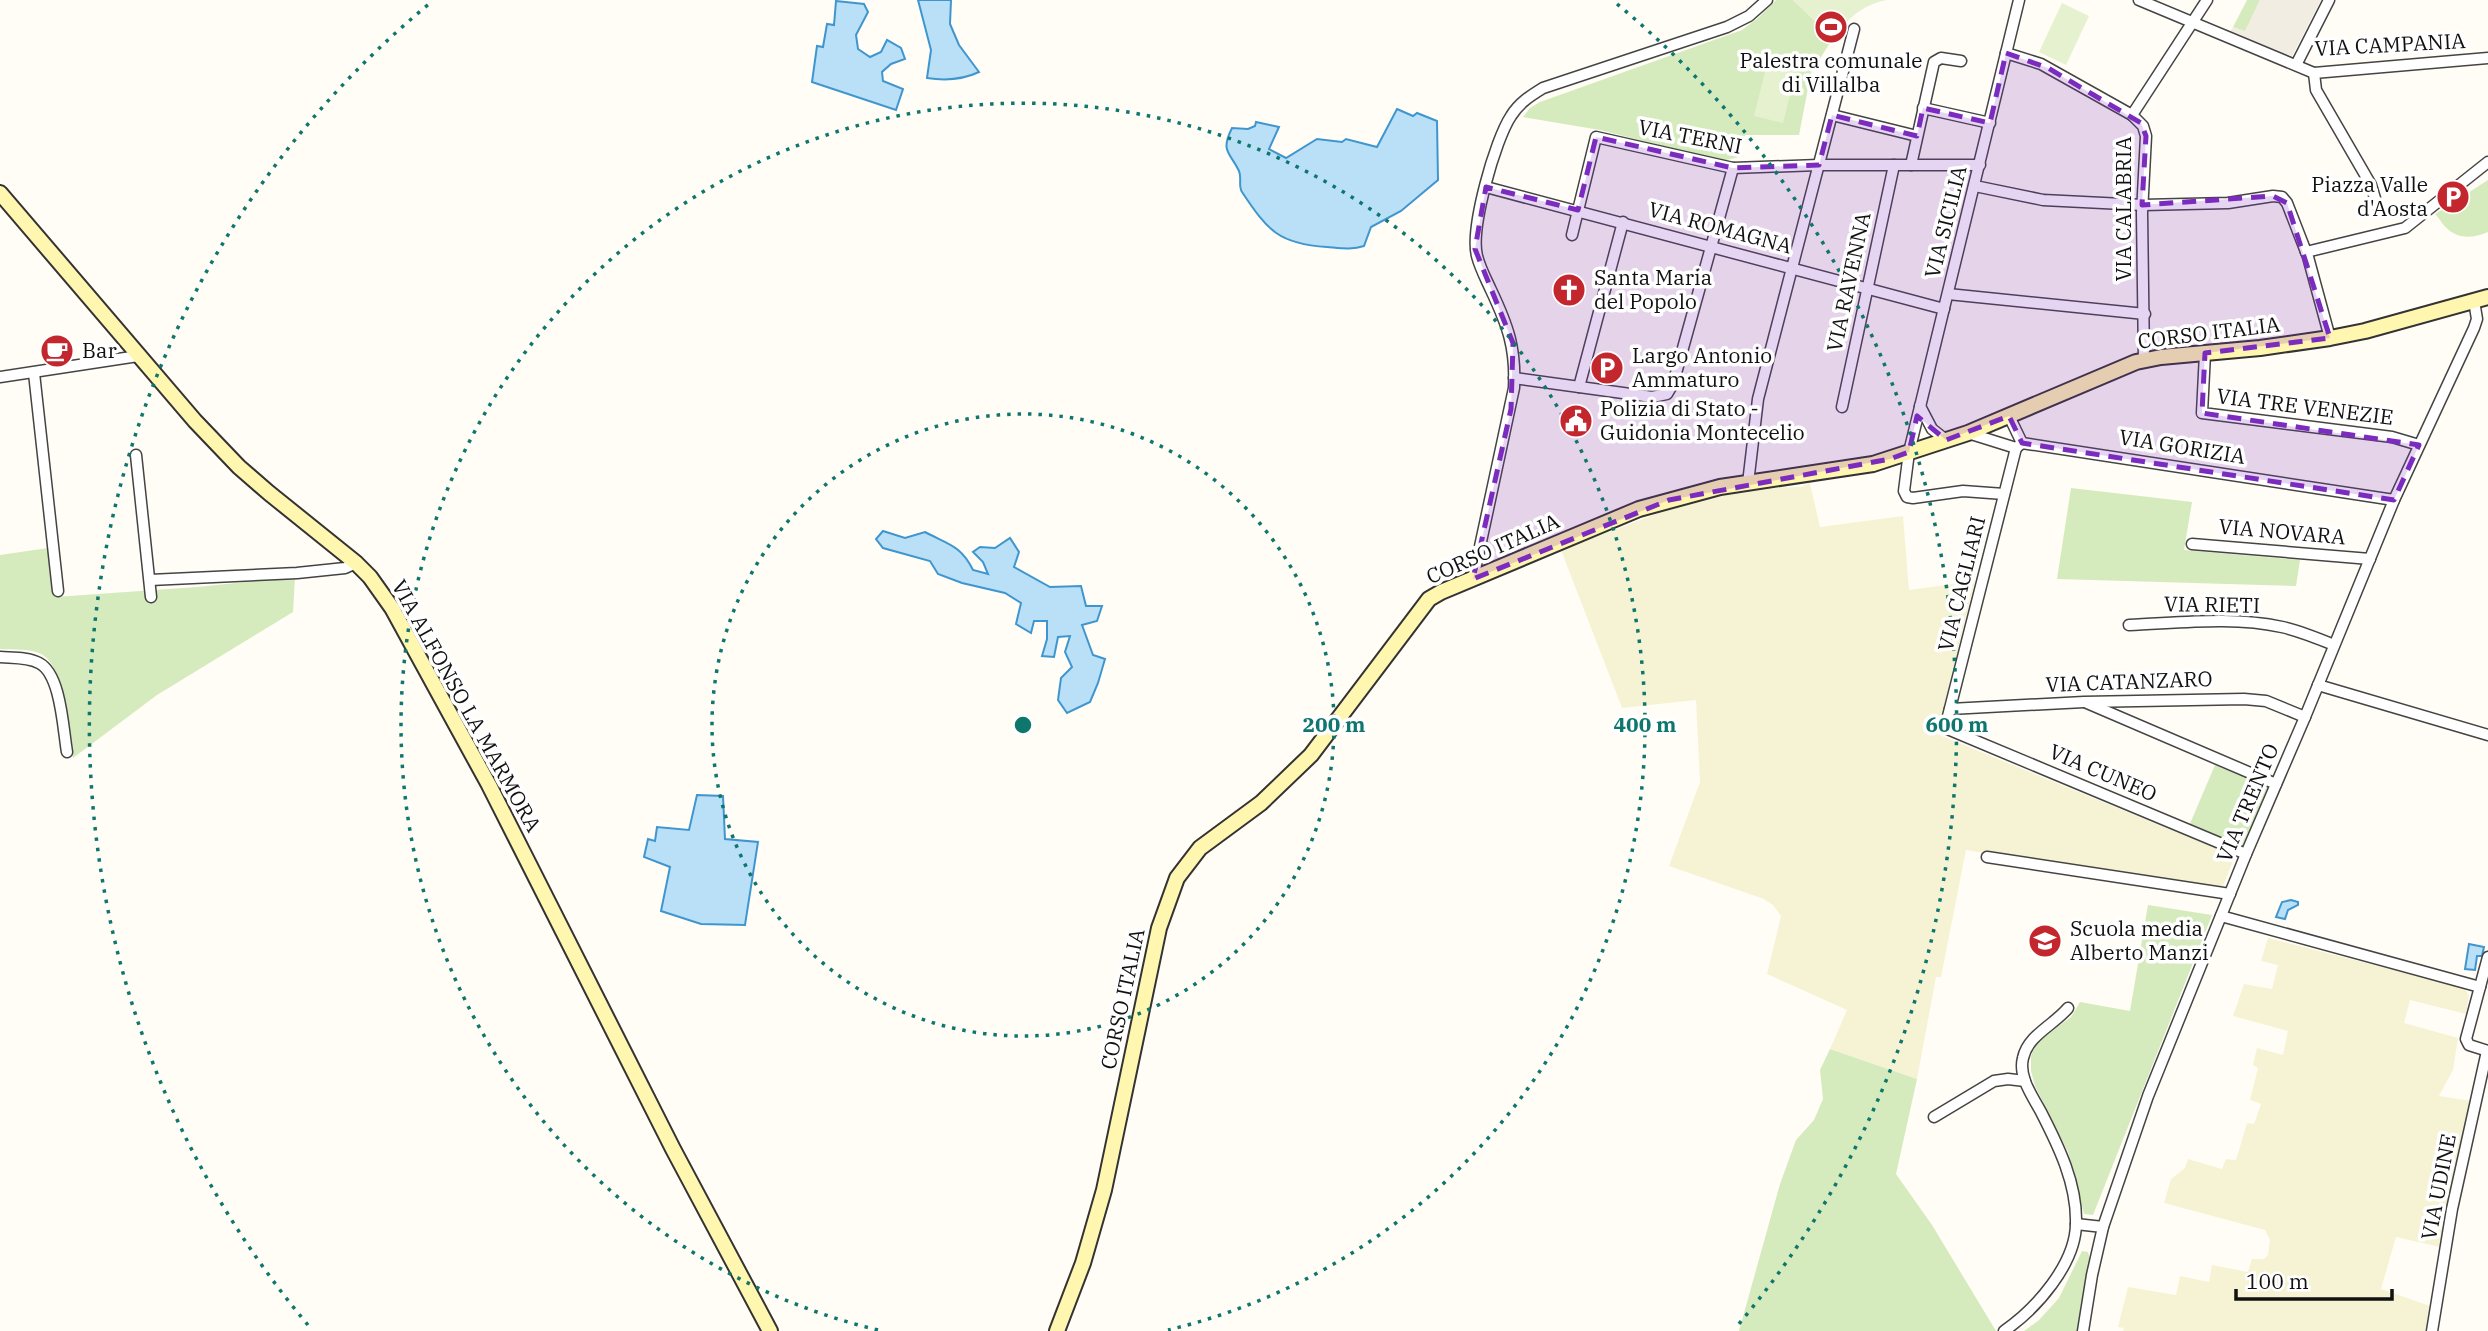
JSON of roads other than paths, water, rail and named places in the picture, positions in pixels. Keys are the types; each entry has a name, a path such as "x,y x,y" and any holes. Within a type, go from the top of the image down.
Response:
{"street":[{"path":"1474,579 1511,410 1514,378 1511,337 1475,249 1476,225 1508,122 1520,104 1530,96 1558,82 1727,27 1744,19 1767,0"},
{"name":"VIA SICILIA","path":"2004,494 1963,491 1909,498 1904,491 1909,452 2019,0"},
{"name":"VIA CAMPANIA","path":"2139,0 2314,73 2488,58"},
{"name":"VIA CALABRIA","path":"2144,360 2143,205 2146,133 2141,123 2132,115 2194,24 2207,0"},
{"path":"2296,65 2329,0"},
{"path":"1748,483 1758,399 1854,29"},
{"path":"2006,53 2048,68 2132,115"},
{"path":"1910,165 1935,60 1941,58 1961,61"},
{"path":"2314,73 2316,90 2372,188 2377,205"},
{"path":"1923,108 1990,123"},
{"path":"1832,115 1917,136"},
{"name":"VIA TERNI","path":"1578,210 1596,138 1733,168 1980,165"},
{"path":"2306,252 2405,228 2488,162"},
{"name":"VIA RAVENNA","path":"1842,407 1894,165"},
{"path":"1514,378 1657,398 1667,394 1673,384 1733,168"},
{"path":"1975,186 2043,200 2143,205 2228,203 2281,197 2287,202 2306,252 2330,338"},
{"name":"VIA ROMAGNA","path":"1486,187 1944,309"},
{"name":"VIA ALFONSO LA MARMORA","path":"0,193 195,421 268,493 356,562 392,608 489,785 673,1149 770,1331"},
{"path":"1572,235 1578,210"},
{"path":"1579,387 1623,222"},
{"path":"1948,294 2145,314"},
{"name":"CORSO ITALIA","path":"1056,1331 1083,1263 1104,1190 1159,928 1177,878 1200,848 1268,796 1311,755 1425,603 1437,593 1639,509 1688,494 1852,469 1968,433 2144,360 2330,338 2481,299"},
{"name":"VIA TRENTO","path":"2083,1331 2103,1227 2148,1096 2246,853 2394,500 2474,328 2481,299"},
{"name":"VIA TRE VENEZIE","path":"2205,353 2202,413 2392,437 2419,445"},
{"path":"0,377 138,356"},
{"path":"34,373 58,591"},
{"path":"1920,406 1932,429 1946,440"},
{"path":"2009,416 2019,445"},
{"name":"VIA GORIZIA","path":"1968,433 2019,445 2394,500"},
{"name":"VIA CAGLIARI","path":"1945,728 2004,494 2019,445"},
{"path":"136,455 151,597"},
{"name":"VIA NOVARA","path":"2192,544 2370,559"},
{"path":"150,580 345,568 356,562"},
{"name":"VIA RIETI","path":"2130,625 2231,622 2261,624 2294,631 2334,645"},
{"path":"0,657 35,661 49,672 56,690 67,752"},
{"path":"2318,685 2488,735"},
{"name":"VIA CATANZARO","path":"1950,709 2084,702 2254,699 2272,703 2305,717"},
{"path":"2084,702 2276,784"},
{"name":"VIA CUNEO","path":"1945,728 2246,853"},
{"path":"1987,857 2230,894"},
{"path":"2221,916 2480,987"},
{"path":"2488,957 2466,1036 2468,1043 2488,1051"},
{"path":"2004,1331 2026,1315 2057,1276 2072,1244 2076,1224 2066,1166 2025,1081 2022,1064 2028,1046 2035,1037 2068,1008"},
{"name":"VIA UDINE","path":"2432,1331 2452,1209 2488,1051"},
{"path":"1934,1117 1994,1081 2025,1081"},
{"path":"2076,1224 2103,1227"}],"water":[{"path":"918,0 951,0 950,24 959,45 979,72 954,79 927,78 931,50"},
{"path":"836,1 864,4 868,12 856,35 858,49 870,57 881,52 887,40 901,48 905,59 891,64 882,72 883,81 903,89 896,110 812,82 817,46 823,47 827,24 834,25"},
{"path":"1397,109 1413,116 1417,113 1437,121 1438,180 1401,211 1371,227 1364,246 1327,247 1286,239 1268,226 1242,192 1239,171 1227,147 1232,128 1248,129 1255,126 1256,122 1279,127 1269,149 1286,158 1317,139 1342,142 1346,139 1377,147"},
{"path":"883,531 905,538 925,532 958,550 973,570 988,574 983,562 973,552 980,547 995,548 1010,538 1019,552 1014,567 1050,587 1081,586 1086,606 1102,606 1097,621 1082,625 1093,655 1105,659 1090,702 1067,713 1058,700 1061,678 1072,667 1065,652 1070,636 1058,637 1054,657 1042,656 1047,639 1047,621 1034,621 1031,633 1016,624 1021,603 1005,593 962,583 938,574 930,561 883,548 876,539"},
{"path":"697,795 723,796 725,839 758,842 745,925 701,924 661,911 670,867 644,857 648,839 655,841 657,827 689,830"},
{"path":"2282,902 2298,902 2298,905 2288,910 2285,919 2276,917"},
{"path":"2469,944 2484,947 2482,956 2477,956 2475,970 2465,969"}],"place":[{"name":"Palestra comunale di Villalba","path":"1831,27"},
{"name":"Piazza Valle d'Aosta","path":"2453,197"},
{"name":"Santa Maria del Popolo","path":"1569,290"},
{"name":"Bar","path":"57,351"},
{"name":"Largo Antonio Ammaturo","path":"1607,368"},
{"name":"Polizia di Stato - Guidonia Montecelio","path":"1576,421"},
{"name":"Scuola media Alberto Manzi","path":"2045,941"}]}
